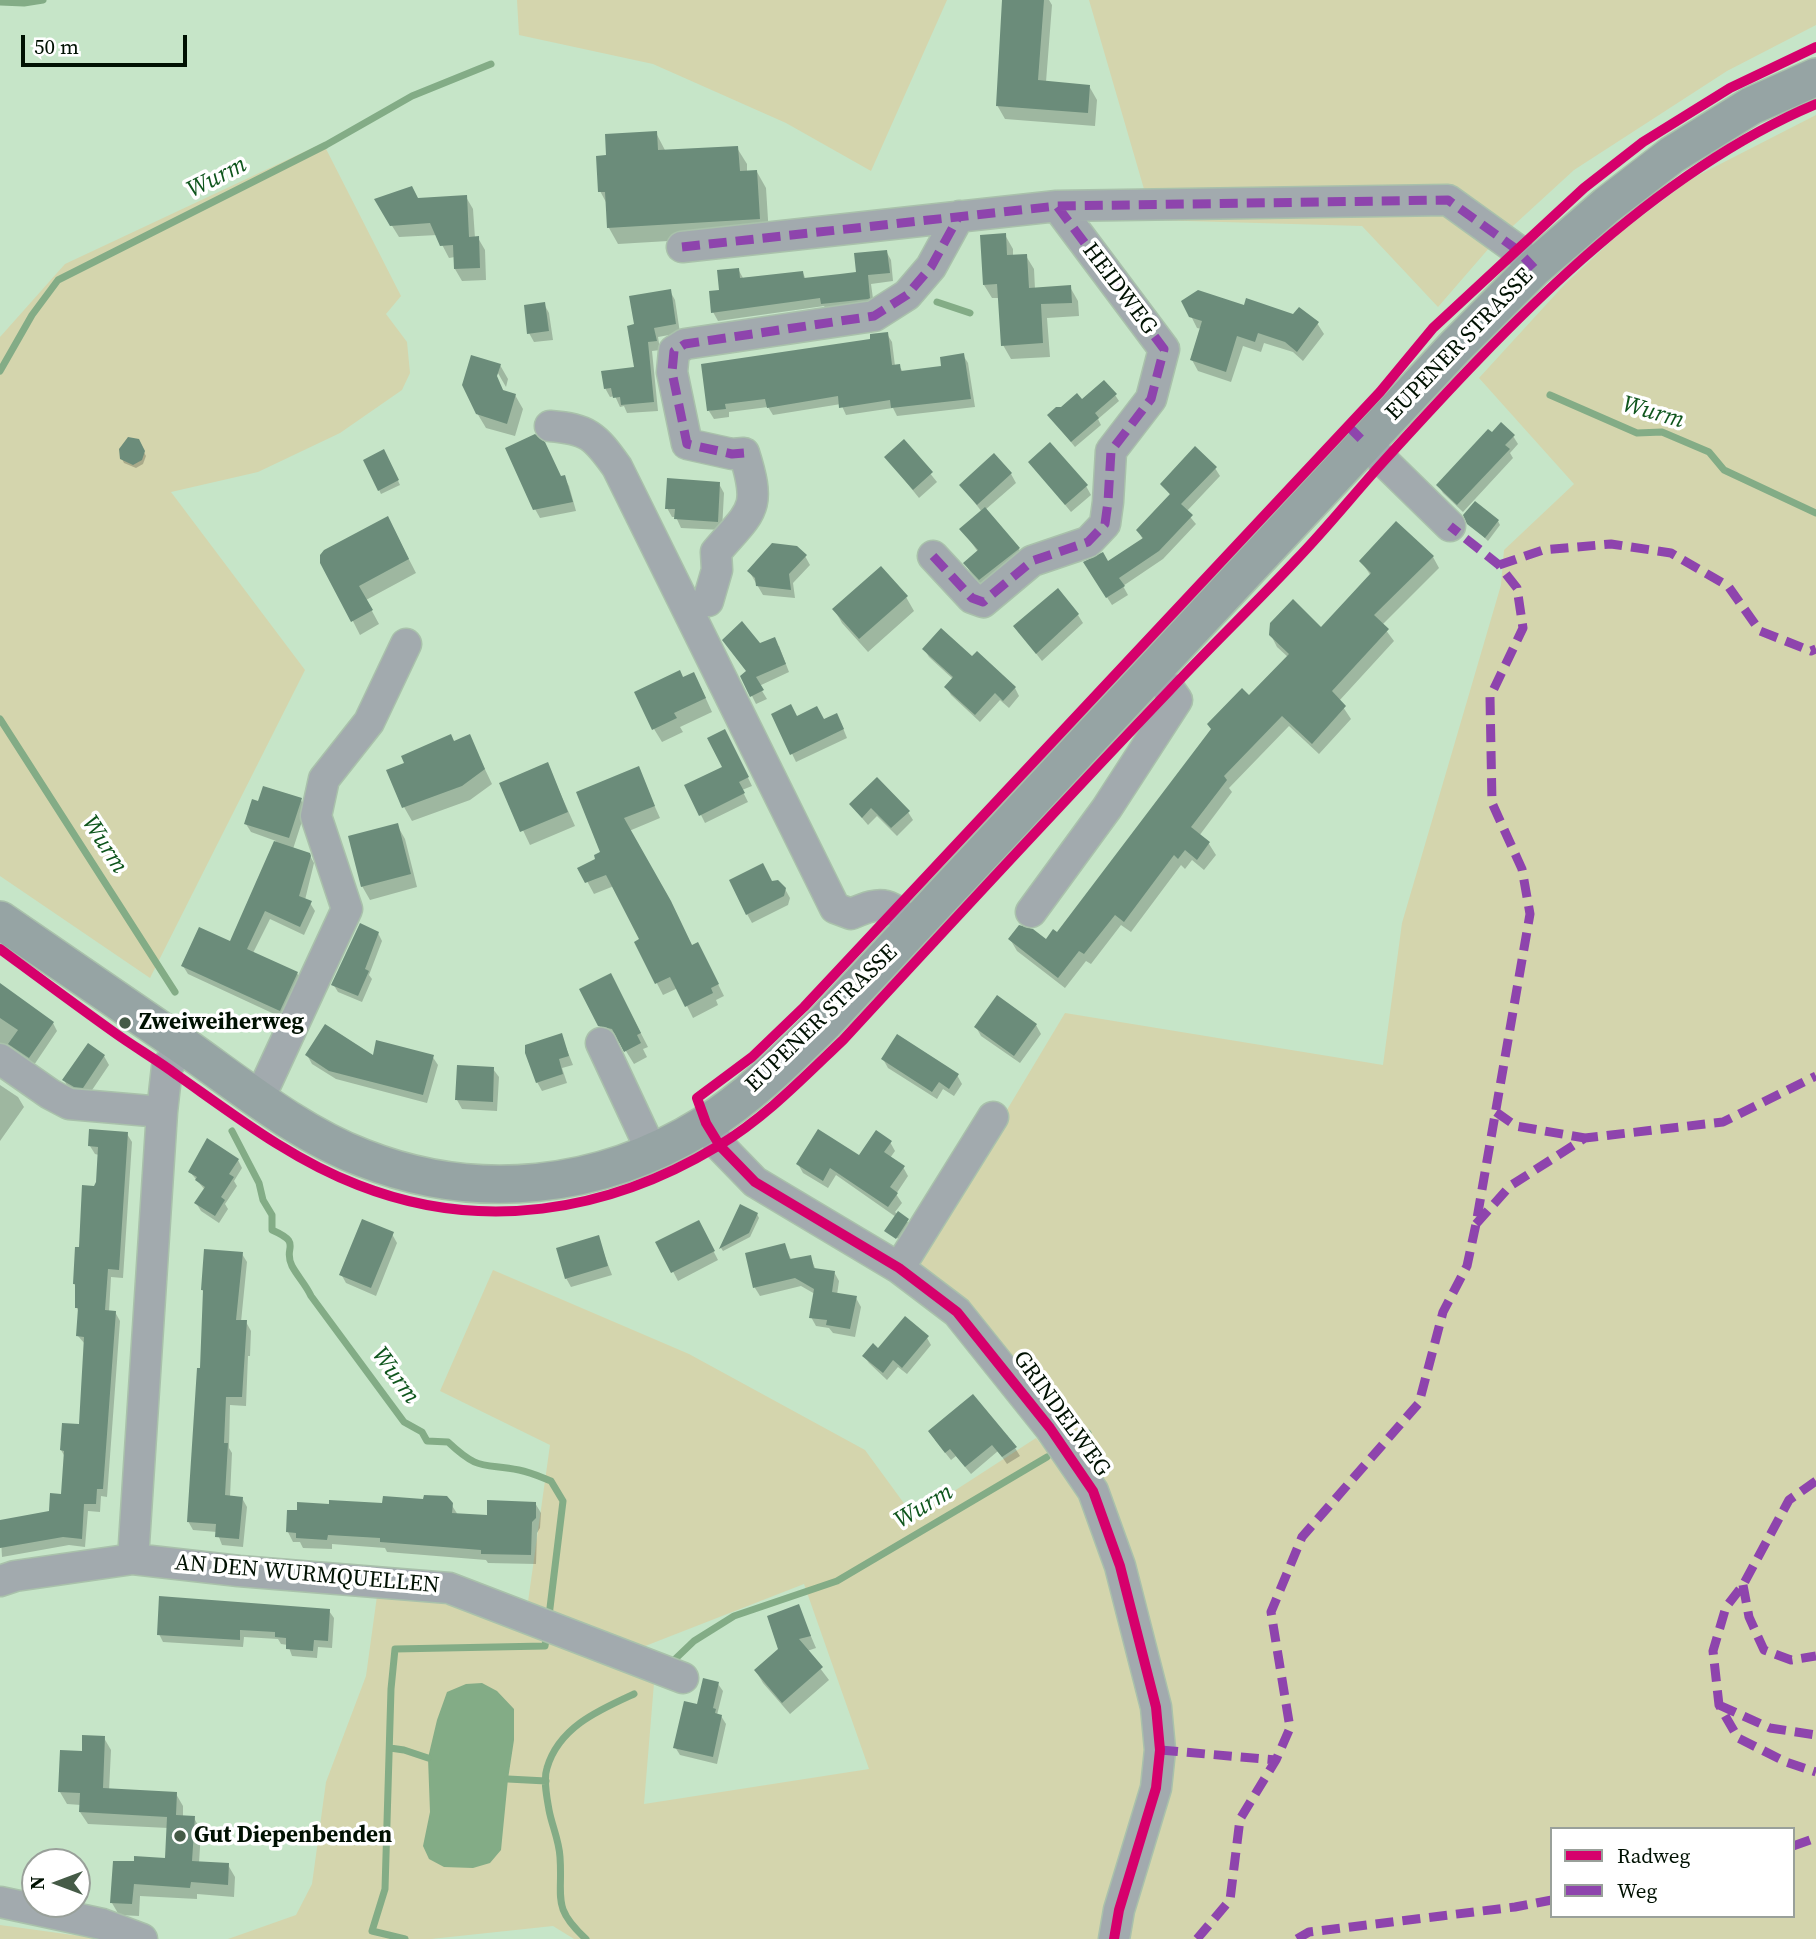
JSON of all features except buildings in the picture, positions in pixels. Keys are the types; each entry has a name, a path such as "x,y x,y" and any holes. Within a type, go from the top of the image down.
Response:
{"main road":[{"name":"EUPENER STRASSE","path":"0,920 259,1099 310,1132 363,1158 424,1177 468,1184 521,1185 568,1179 616,1167 652,1152 706,1124 783,1063 825,1023 1455,347 1534,268 1607,205 1672,155 1751,106 1816,78"}],"street":[{"name":"HEIDWEG","path":"682,247 1057,206 1448,200 1516,249 1534,268"},
{"name":"HEIDWEG","path":"933,556 972,598 983,601 1032,561 1088,542 1105,524 1111,451 1151,399 1164,349 1057,206"},
{"path":"708,601 717,570 716,552 749,513 754,500 752,479 744,453 732,454 687,444 672,372 674,351 685,344 874,316 907,295 931,267 959,216"},
{"name":"EUPENER STRASSE","path":"550,426 572,428 590,435 617,467 835,908 851,914 876,903 896,909 915,928"},
{"path":"1365,443 1450,526"},
{"path":"259,1099 347,909 316,816 324,779 369,722 406,644"},
{"path":"1031,912 1107,808 1177,700 1152,673"},
{"path":"601,1043 652,1152"},
{"path":"133,1559 162,1112 167,1067 182,1045"},
{"path":"0,1059 69,1104 162,1112"},
{"path":"899,1268 993,1117"},
{"name":"GRINDELWEG","path":"706,1124 720,1146 755,1182 899,1268 957,1312 1050,1428 1093,1491 1120,1566 1156,1707 1160,1750 1156,1788 1119,1910 1114,1939"},
{"name":"AN DEN WURMQUELLEN","path":"0,1581 15,1576 133,1559 239,1571 449,1588 683,1678"},
{"path":"0,1902 102,1924 142,1939"}],"shaded area":[{"path":"517,0 947,0 871,171 786,123 653,64 519,35"},
{"path":"1089,0 1816,0 1816,25 1727,71 1574,170 1490,247 1438,307 1362,226 1153,220"},
{"path":"1816,115 1816,1939 1127,1939 1169,1769 1130,1563 948,1290 921,1266 920,1255 1065,1013 1383,1065 1402,923 1501,585 1504,550 1574,484 1479,378 1565,284 1621,232 1691,179"},
{"path":"323,143 401,296 386,314 407,342 410,373 402,390 340,433 258,472 171,492 305,670 150,978 0,876 0,337 65,264"},
{"path":"493,1270 689,1354 865,1450 914,1517 1036,1438 1082,1493 1102,1540 1148,1721 1143,1800 1103,1939 574,1939 553,1926 431,1939 228,1939 296,1915 312,1884 326,1782 366,1676 377,1596 446,1601 654,1683 644,1804 869,1769 804,1584 635,1650 527,1609 550,1445 440,1391"},
{"path":"482,1683 497,1691 514,1709 514,1740 501,1850 490,1863 473,1868 444,1867 429,1859 423,1846 430,1812 428,1758 447,1692 466,1684"},
{"path":"0,1925 102,1939 0,1939"}],"waterway":[{"path":"0,2 24,3 43,0"},
{"name":"Wurm","path":"0,371 32,315 58,280 326,145 412,96 491,64"},
{"name":"Wurm","path":"937,302 970,313"},
{"name":"Wurm","path":"1550,395 1637,433 1662,432 1709,452 1724,470 1816,513"},
{"name":"Wurm","path":"0,719 175,992"},
{"name":"Wurm","path":"232,1131 272,1215 272,1230 290,1243 289,1254 294,1270 404,1422 422,1432 427,1441 448,1442 474,1462 523,1471 551,1481 563,1501 549,1616"},
{"name":"Wurm","path":"1080,1438 1088,1433"},
{"name":"Wurm","path":"671,1663 694,1641 734,1616 837,1581 1047,1457"},
{"name":"Wurm","path":"405,1939 372,1931 385,1889 391,1689 395,1649 545,1646 547,1633"},
{"name":"Wurm","path":"586,1939 563,1910 559,1851 548,1805 546,1773 553,1754 571,1731 594,1714 634,1694"},
{"path":"390,1748 428,1758"},
{"path":"508,1779 546,1781"}],"marked path":[{"path":"682,247 1057,206 1448,200 1516,249 1534,268"},
{"path":"933,556 972,598 983,602 1032,561 1088,542 1105,524 1111,451 1151,399 1164,349 1057,206"},
{"path":"744,453 732,454 687,444 672,372 674,351 685,344 874,316 907,295 931,267 959,216"},
{"path":"1348,426 1365,443"},
{"path":"1197,1939 1230,1900 1240,1819 1276,1760 1290,1728 1271,1612 1302,1537 1419,1403 1443,1312 1467,1266 1476,1224 1530,914 1522,869 1492,803 1490,697 1523,628 1517,588 1499,565 1450,526"},
{"path":"1499,565 1543,550 1611,544 1671,553 1728,586 1760,631 1811,651 1816,649"},
{"path":"1476,1224 1510,1186 1585,1138 1723,1122 1816,1076"},
{"path":"1496,1112 1516,1126 1585,1138"},
{"path":"1816,1481 1789,1500 1743,1585 1726,1607 1713,1651 1719,1705 1738,1738 1786,1762 1816,1772"},
{"path":"1743,1585 1749,1617 1764,1650 1791,1660 1816,1656"},
{"path":"1719,1705 1770,1728 1816,1735"},
{"path":"1160,1750 1276,1760"},
{"path":"1795,1845 1816,1838"},
{"path":"1297,1939 1309,1932 1550,1900"}],"cycle path":[{"path":"1114,1939 1119,1910 1156,1788 1160,1750 1156,1707 1120,1566 1093,1491 1050,1428 957,1312 899,1268 755,1182 720,1146 706,1123 697,1098 752,1057 804,1007 1380,392 1433,328 1584,188 1643,142 1730,88 1816,47"},
{"path":"0,949 264,1136 334,1175 404,1200 450,1209 542,1209 632,1187 676,1169 752,1123 843,1040 1185,674 1308,547 1478,360 1582,259 1637,213 1694,171 1754,134 1816,104"}],"place":[{"name":"Zweiweiherweg","path":"125,1023"},
{"name":"Gut Diepenbenden","path":"180,1836"}]}
